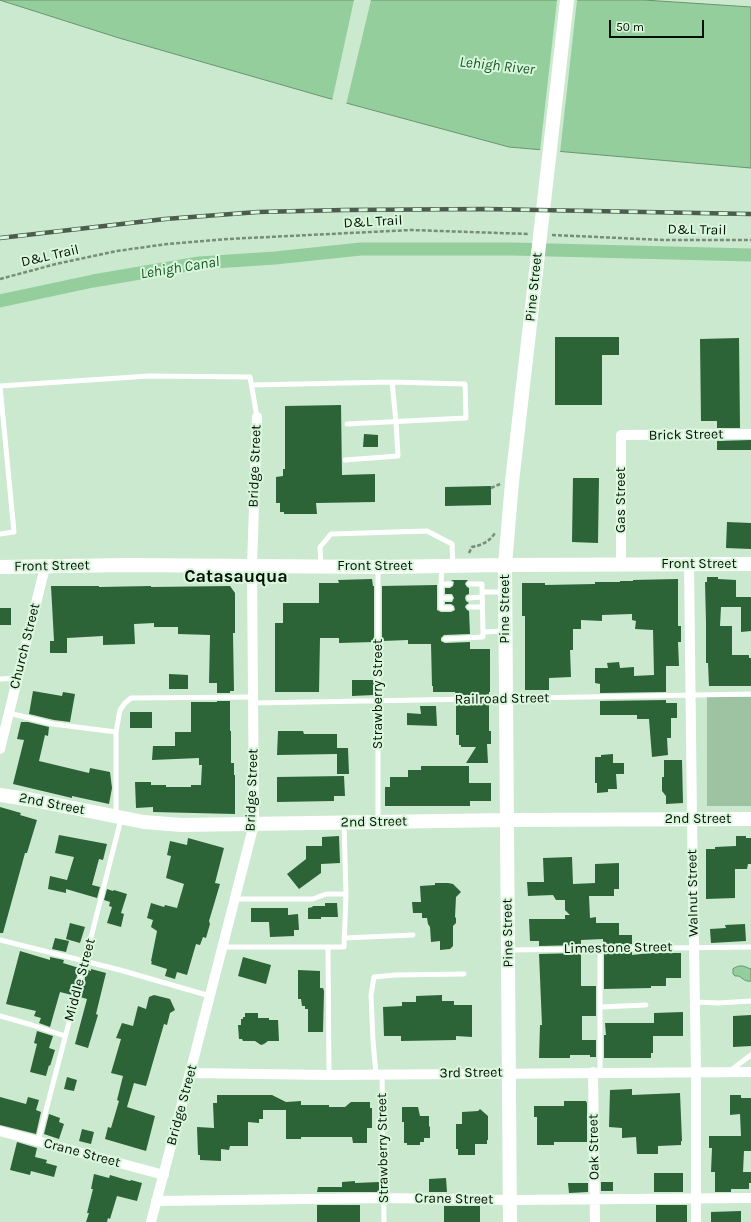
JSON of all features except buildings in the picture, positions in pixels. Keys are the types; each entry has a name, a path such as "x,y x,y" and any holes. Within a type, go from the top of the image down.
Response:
{"main road":[{"name":"Pine Street","path":"510,1222 505,592 507,483 567,0"},
{"name":"Front Street","path":"0,567 128,565 378,567 751,564"},
{"name":"2nd Street","path":"0,795 33,800 118,818 180,825 507,820 751,819"}],"street":[{"name":"Bridge Street","path":"151,1222 254,824 252,566 257,416"},
{"name":"Brick Street","path":"621,436 751,434"},
{"name":"Gas Street","path":"621,436 621,565"},
{"name":"Walnut Street","path":"689,564 696,1073 696,1222"},
{"name":"Church Street","path":"0,749 45,567"},
{"name":"Oak Street","path":"595,1222 594,1199 597,1072"},
{"name":"3rd Street","path":"190,1073 329,1075 751,1072"},
{"name":"Crane Street","path":"0,1131 164,1174"},
{"name":"Crane Street","path":"156,1201 384,1198 510,1200 751,1198"}],"lane":[{"path":"0,534 14,532 0,386 149,376 250,377 257,416"},
{"path":"252,385 392,382 465,384 466,418 346,424"},
{"path":"345,460 398,456 392,382"},
{"path":"321,566 320,547 331,534 427,531 452,544 448,566 441,584 441,608 451,608"},
{"name":"Strawberry Street","path":"378,567 378,822"},
{"path":"441,584 450,584"},
{"path":"445,639 483,637 482,584 469,584"},
{"path":"469,598 505,592"},
{"path":"441,598 450,598"},
{"path":"469,607 482,607"},
{"path":"483,632 506,631"},
{"path":"0,680 17,678"},
{"name":"Railroad Street","path":"131,698 378,701 751,694"},
{"name":"Middle Street","path":"38,1141 85,961 118,818 116,732 120,710 124,703 131,698"},
{"path":"9,714 53,724 116,732"},
{"path":"222,947 344,947 346,894 344,822"},
{"path":"235,899 313,899 326,894 346,894"},
{"path":"344,938 413,935"},
{"path":"0,940 85,961 210,996"},
{"path":"328,947 329,1075"},
{"name":"Limestone Street","path":"508,950 751,947"},
{"path":"597,1072 600,1007 600,949"},
{"name":"Strawberry Street","path":"384,1222 379,1074 373,1041 371,995 374,977 464,974"},
{"path":"695,1002 718,1003 751,1001"},
{"path":"600,1007 646,1005"},
{"path":"0,1016 65,1036"},
{"path":"729,1072 751,1055"}],"path":[{"name":"D&L Trail","path":"0,279 56,264 117,251 167,244 228,239 411,230 529,234"},
{"name":"D&L Trail","path":"545,235 664,240 751,240"},
{"path":"501,491 507,483"},
{"path":"469,552 472,547 483,545 488,541 496,529"}],"shaded area":[{"path":"707,697 751,697 751,806 707,806"}],"water":[{"name":"Lehigh River","path":"0,0 644,0 751,7 751,168 509,147 324,97 119,38"},
{"path":"739,966 751,969 751,981 746,981 733,974 733,969"}],"pier":[{"path":"354,0 371,0 346,105 332,101"},
{"path":"557,0 577,0 560,153 540,151"}],"waterway":[{"name":"Lehigh Canal","path":"0,301 93,281 199,263 275,258 361,249 512,249 751,255"}],"railway":[{"path":"0,238 165,219 258,212 486,209 751,214"}],"district":[{"name":"Catasauqua","path":"236,577"}]}
